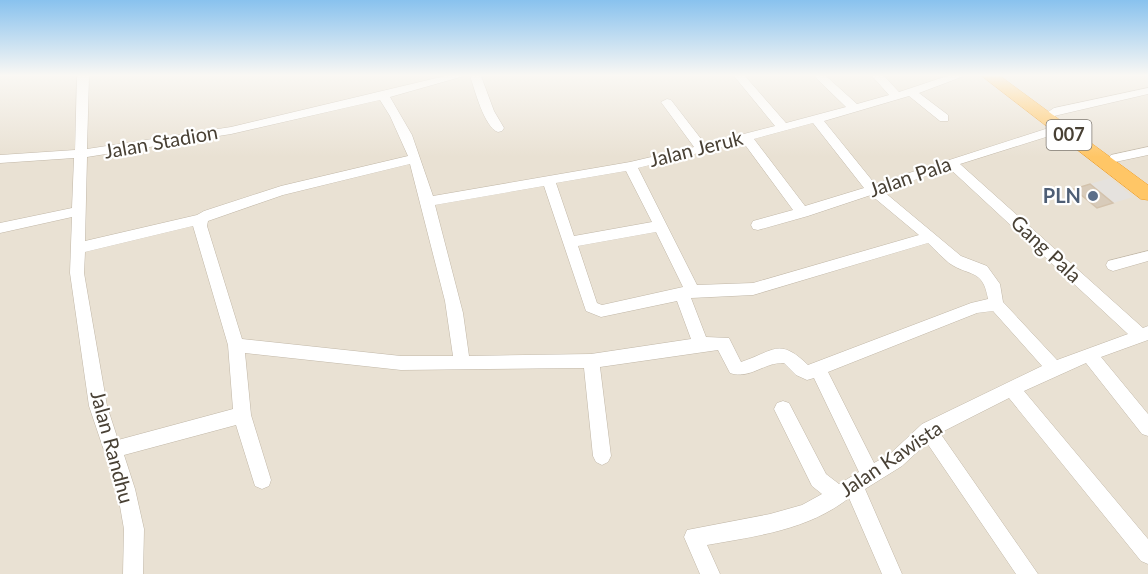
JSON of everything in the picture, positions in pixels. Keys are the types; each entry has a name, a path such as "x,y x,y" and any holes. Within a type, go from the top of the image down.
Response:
{"highway":[{"name":"007","path":"1026,103 1148,194"},
{"name":"007","path":"1042,103 1148,181"}],"street":[{"name":"Jalan Randhu","path":"82,103 76,273 98,406 126,489 134,529 133,574"},
{"name":"Jalan Stadion","path":"0,159 80,155 146,147 358,103"},
{"path":"388,103 395,113 414,159 428,202 461,339 461,363"},
{"path":"485,103 498,128"},
{"path":"668,103 702,149"},
{"path":"762,103 783,127"},
{"path":"848,103 854,108"},
{"name":"Jalan Jeruk","path":"428,202 549,181 702,149 871,103"},
{"path":"920,103 944,118"},
{"path":"1054,112 1097,103"},
{"path":"816,119 873,190 889,201 956,260 982,270 995,288 996,304 1054,368"},
{"name":"Jalan Pala","path":"758,225 803,213 1061,129"},
{"path":"746,137 803,213"},
{"path":"1115,158 1148,151"},
{"path":"78,248 201,219 209,214 281,191 414,159"},
{"name":"Gang Pala","path":"951,163 1144,334"},
{"path":"630,165 690,285 686,293 701,344"},
{"path":"549,181 571,242 589,304 594,310 601,311 686,293 753,289 931,237"},
{"path":"0,228 79,211"},
{"path":"201,219 200,226 236,345 242,415 262,480"},
{"path":"571,242 660,226"},
{"path":"1113,265 1148,256"},
{"path":"236,345 400,363 461,363 591,361 701,344 723,343 734,366 740,369 782,354 792,359 804,372 818,370 976,307 996,304"},
{"name":"Jalan Kawista","path":"710,574 694,537 770,524 806,514 896,460 928,430 1054,368 1144,334"},
{"path":"1090,356 1148,428"},
{"path":"591,361 602,456"},
{"path":"818,370 871,476"},
{"path":"1012,388 1148,554"},
{"path":"783,409 819,480 846,491 892,574"},
{"path":"112,450 242,415"},
{"path":"928,430 1028,574"}],"shaded area":[{"path":"0,103 1148,103 1148,574 0,574"},
{"path":"1110,178 1133,197 1113,203 1090,184"}],"building":[{"name":"PLN","path":"1090,184 1113,203 1097,208 1074,189"}],"place":[{"name":"PLN","path":"1093,196"}]}
